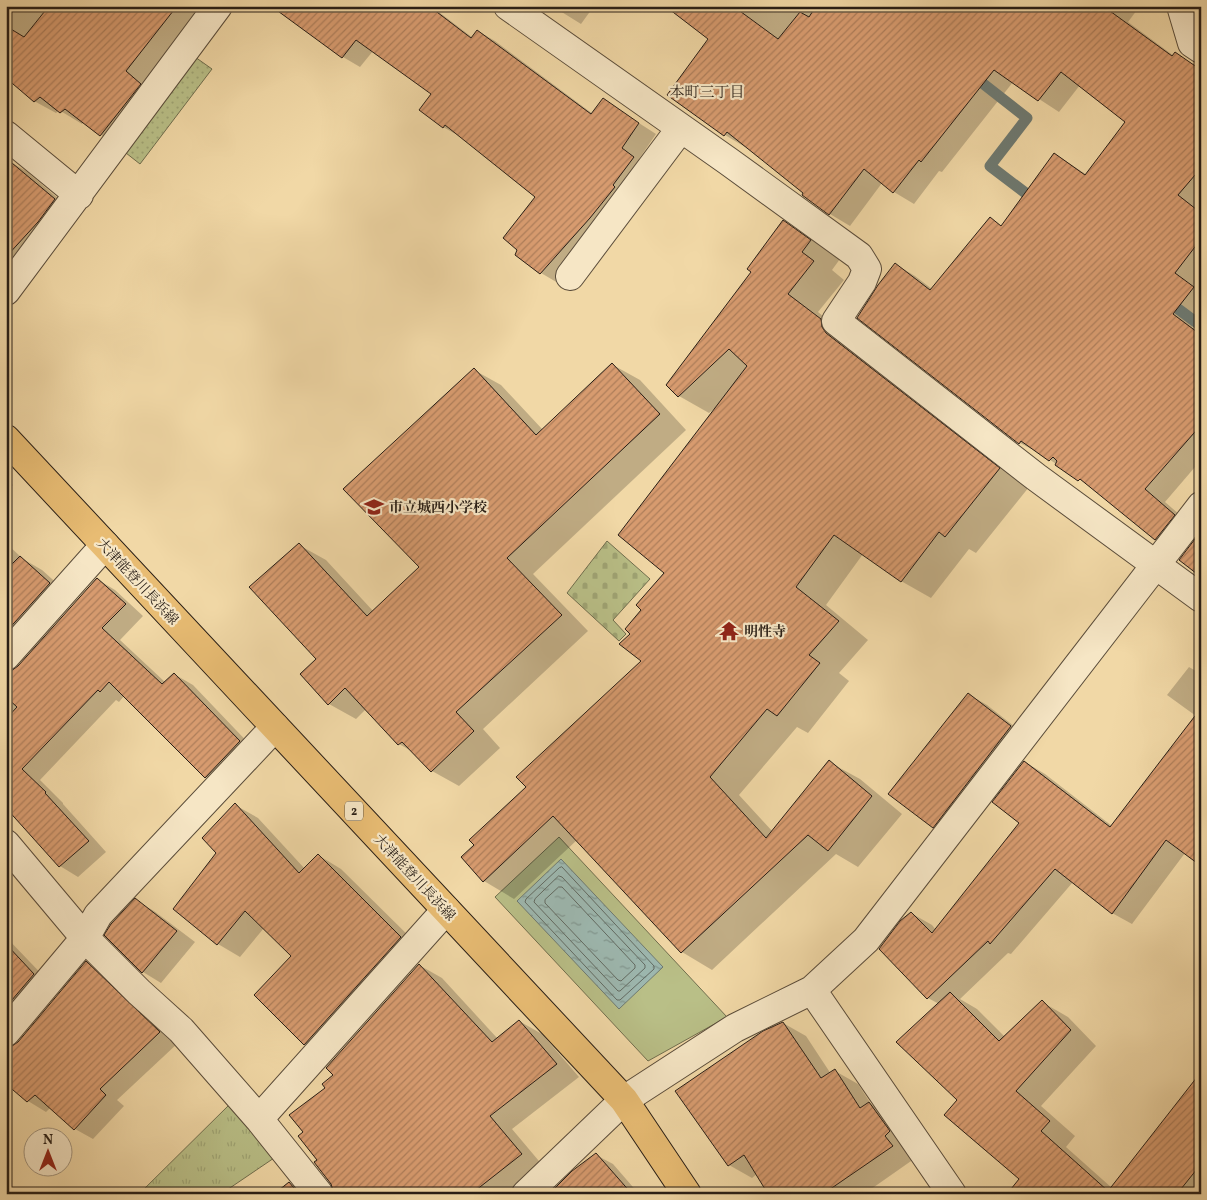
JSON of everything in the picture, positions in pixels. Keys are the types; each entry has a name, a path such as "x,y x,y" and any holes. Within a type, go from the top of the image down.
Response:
{"main road":[{"name":"大津能登川長浜線","path":"6,439 624,1100 687,1194"}],"street":[{"path":"6,290 79,195 218,6"},
{"path":"508,6 858,256 866,269 862,282 836,321 1036,477 1201,598"},
{"path":"1181,6 1192,43 1201,49"},
{"path":"570,276 681,128"},
{"path":"6,135 79,195"},
{"path":"526,1194 624,1100 735,1028 812,990 866,940 1201,506"},
{"path":"6,656 105,545"},
{"path":"6,1032 85,938 98,915 275,727"},
{"path":"6,844 85,938 181,1030 258,1119 319,1194"},
{"path":"258,1119 446,910"},
{"path":"812,990 952,1194"}],"green space":[{"path":"195,57 212,69 140,164 126,153"},
{"path":"607,541 650,579 613,620 626,634 619,641 567,593"},
{"path":"559,837 727,1017 648,1061 495,897"},
{"path":"230,1104 277,1156 221,1194 139,1194"}],"water":[{"path":"561,859 663,967 619,1009 517,901"}],"building":[{"path":"49,6 177,6 126,71 141,84 100,136 65,109 60,113 40,97 34,102 6,78 6,26 24,37"},
{"path":"271,6 429,6 471,38 477,30 591,114 603,98 639,123 622,148 634,157 613,185 615,187 540,274 515,255 517,250 503,238 535,197 445,125 443,128 419,110 431,94 356,40 342,58"},
{"path":"665,6 733,6 778,39 800,12 809,17 816,6 1103,6 1172,56 1175,52 1201,70 1201,168 1178,195 1201,213 1201,239 1175,273 1194,287 1173,314 1201,335 1201,425 1145,489 1175,515 1155,540 1080,479 1078,481 1055,465 1057,461 1053,457 1049,461 1021,441 1019,444 857,318 895,263 930,290 990,217 1001,226 1054,153 1085,175 1125,122 1061,72 1038,101 994,70 921,162 919,160 893,193 864,169 829,215 802,195 803,193 727,132 724,136 667,95 708,39"},
{"path":"6,158 55,199 38,222 6,257"},
{"path":"783,220 811,240 802,252 814,261 788,294 821,319 822,327 826,333 1000,468 945,537 939,532 901,582 834,535 796,587 839,621 809,655 820,663 777,716 767,709 710,777 766,838 829,760 872,796 828,851 808,835 681,953 553,816 483,882 461,857 474,845 469,840 526,787 516,777 641,661 619,644 630,634 625,629 641,610 636,605 664,573 618,535 747,366 729,349 678,397 666,385 751,272 747,269"},
{"path":"612,363 660,414 507,558 562,615 456,712 474,731 431,772 402,742 398,745 345,688 328,705 300,674 316,659 249,587 299,543 367,616 419,567 343,489 474,368 536,435"},
{"path":"1198,535 1201,537 1201,577 1179,560"},
{"path":"20,556 50,583 6,632 6,570"},
{"path":"97,578 126,604 102,628 162,684 174,673 240,741 205,778 109,682 100,692 98,690 22,769 46,792 89,841 59,867 6,808 6,719 17,707 6,697 6,671 11,671 18,666"},
{"path":"968,693 1011,726 933,828 888,794"},
{"path":"1201,708 1201,866 1166,840 1112,914 1055,869 990,944 988,941 927,999 879,949 900,921 911,912 932,933 1019,823 992,802 1024,761 1110,827"},
{"path":"235,803 299,873 318,854 401,937 304,1045 254,995 291,956 245,911 217,945 173,909 216,853 202,838"},
{"path":"135,898 177,931 142,973 104,935 111,924"},
{"path":"6,944 34,974 6,1007"},
{"path":"86,961 160,1032 100,1089 106,1095 74,1130 35,1095 27,1102 6,1084 6,1047 18,1042"},
{"path":"419,964 492,1042 519,1020 557,1064 490,1116 522,1154 471,1194 334,1194 331,1184 314,1162 317,1160 298,1136 303,1132 289,1115 325,1088 322,1084 333,1075 326,1068"},
{"path":"950,992 999,1041 1042,1000 1071,1030 1016,1091 1050,1121 1041,1131 1108,1191 1201,1072 1201,1164 1177,1194 1007,1194 1019,1179 944,1115 957,1100 896,1042"},
{"path":"783,1022 821,1078 835,1069 860,1108 869,1102 890,1131 885,1136 893,1146 823,1194 768,1194 744,1155 728,1166 675,1091 763,1031"},
{"path":"596,1153 632,1194 549,1194 572,1171"},
{"path":"289,1182 299,1194 274,1194"}],"waterway":[{"path":"972,75 1027,118 990,166 1036,201"},
{"path":"1166,300 1201,326"}],"place":[{"name":"市立城西小学校","path":"374,507"},
{"name":"明性寺","path":"729,631"}],"district":[{"name":"本町三丁目","path":"707,92"}]}
